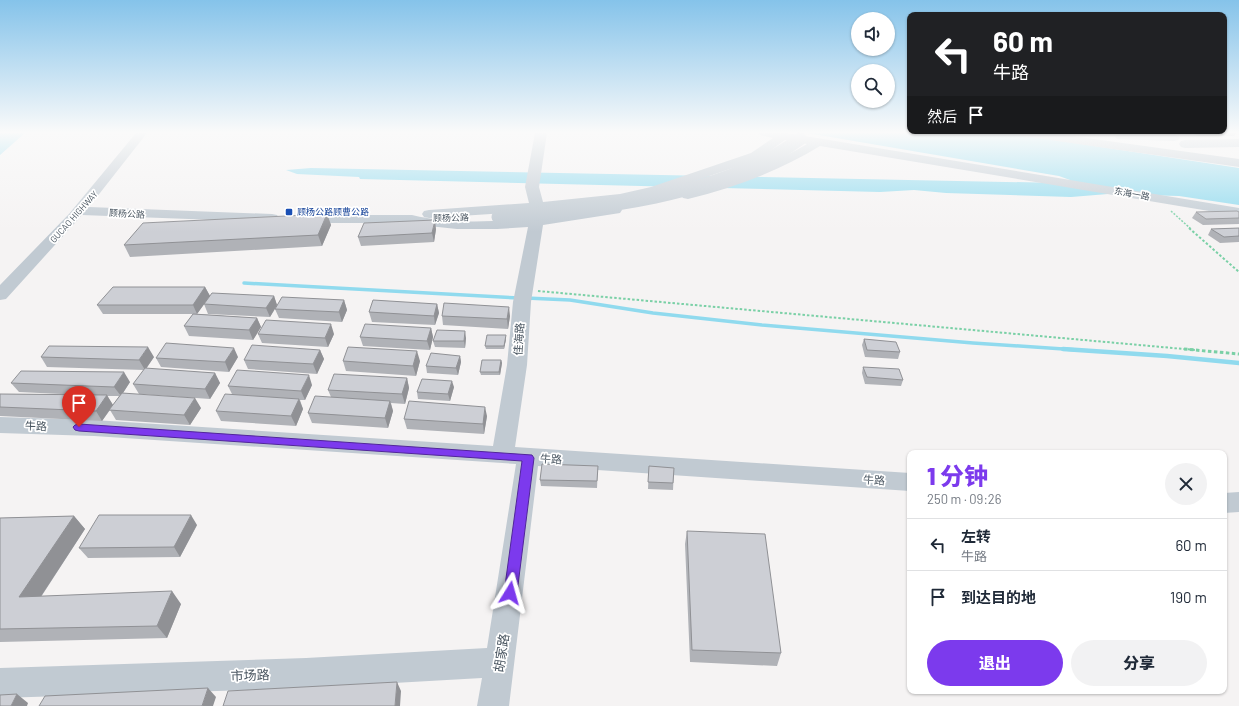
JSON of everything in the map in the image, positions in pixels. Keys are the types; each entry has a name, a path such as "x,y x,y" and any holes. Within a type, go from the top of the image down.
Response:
{"street":[{"name":"GUCAO HIGHWAY","path":"0,295 34,262 79,211 115,166"},
{"name":"佳海路","path":"516,457 517,365 523,296 536,215 532,187 536,166"},
{"path":"400,220 456,226 501,225 536,215 655,190 728,166"},
{"name":"顾杨公路","path":"79,211 206,217 400,220 498,217 558,212 642,200 698,187 755,166"},
{"path":"536,215 641,206 709,190 756,174 773,166"},
{"name":"东海一路","path":"966,166 1239,212"},
{"name":"牛路","path":"0,425 94,428 907,482"},
{"name":"胡家路","path":"493,706 500,662 516,457"},
{"path":"1227,504 1239,502"},
{"name":"市场路","path":"0,683 306,673 500,662"}],"path":[{"path":"1158,199 1239,272"},
{"path":"523,296 1239,354"}],"water":[{"path":"1000,166 1226,166 1239,168 1239,205 1179,196 1108,194 1071,197 946,193 914,190 880,192 360,179 359,177 297,174 286,170 311,168 1060,183 1070,180 1059,176"}],"building":[{"path":"1196,212 1239,212 1239,218 1206,219"},
{"path":"327,214 318,235 124,245 143,223"},
{"path":"435,220 432,233 358,237 364,223"},
{"path":"1239,228 1239,236 1224,237 1211,229"},
{"path":"113,287 205,287 193,305 97,305"},
{"path":"212,293 274,296 266,308 204,304"},
{"path":"282,297 344,300 339,312 275,309"},
{"path":"373,300 437,304 434,316 369,312"},
{"path":"444,303 509,307 507,319 442,316"},
{"path":"193,314 257,318 249,330 184,326"},
{"path":"266,320 331,324 325,338 258,334"},
{"path":"365,324 431,328 427,341 360,337"},
{"path":"437,330 465,331 464,341 433,341"},
{"path":"487,335 506,335 504,346 485,346"},
{"path":"864,339 896,342 900,352 867,350"},
{"path":"166,343 234,348 225,362 156,358"},
{"path":"252,345 320,350 313,364 244,360"},
{"path":"49,346 148,347 139,360 41,357"},
{"path":"348,347 417,351 413,366 343,361"},
{"path":"431,353 460,356 456,368 426,366"},
{"path":"482,360 501,360 499,372 480,372"},
{"path":"863,367 899,369 903,380 867,377"},
{"path":"145,368 215,373 205,389 133,384"},
{"path":"237,370 309,375 301,391 228,386"},
{"path":"21,371 124,372 114,387 11,383"},
{"path":"334,374 407,378 402,394 328,390"},
{"path":"422,379 452,381 448,394 417,392"},
{"path":"122,393 195,398 184,415 109,410"},
{"path":"0,394 107,395 96,411 0,407"},
{"path":"225,394 299,399 291,416 216,411"},
{"path":"315,396 390,401 385,418 308,413"},
{"path":"409,401 485,407 483,424 404,419"},
{"path":"542,464 598,466 597,481 540,480"},
{"path":"649,466 674,468 673,483 648,482"},
{"path":"99,515 191,515 174,547 79,548"},
{"path":"74,516 19,597 172,591 157,626 0,629 0,518"},
{"path":"687,531 765,534 781,653 692,650"},
{"path":"397,682 395,706 223,706 228,691"},
{"path":"208,688 202,706 39,706 45,696"},
{"path":"17,694 11,706 0,706 0,695"}],"waterway":[{"path":"244,283 519,298"},
{"path":"526,298 570,300 653,313 762,325 1063,349"},
{"path":"1063,349 1078,350"},
{"path":"1063,349 1167,356 1239,363"}],"place":[{"name":"顾杨公路顾曹公路","path":"289,212"}],"route":[{"path":"79,427 528,458 510,593"}]}
